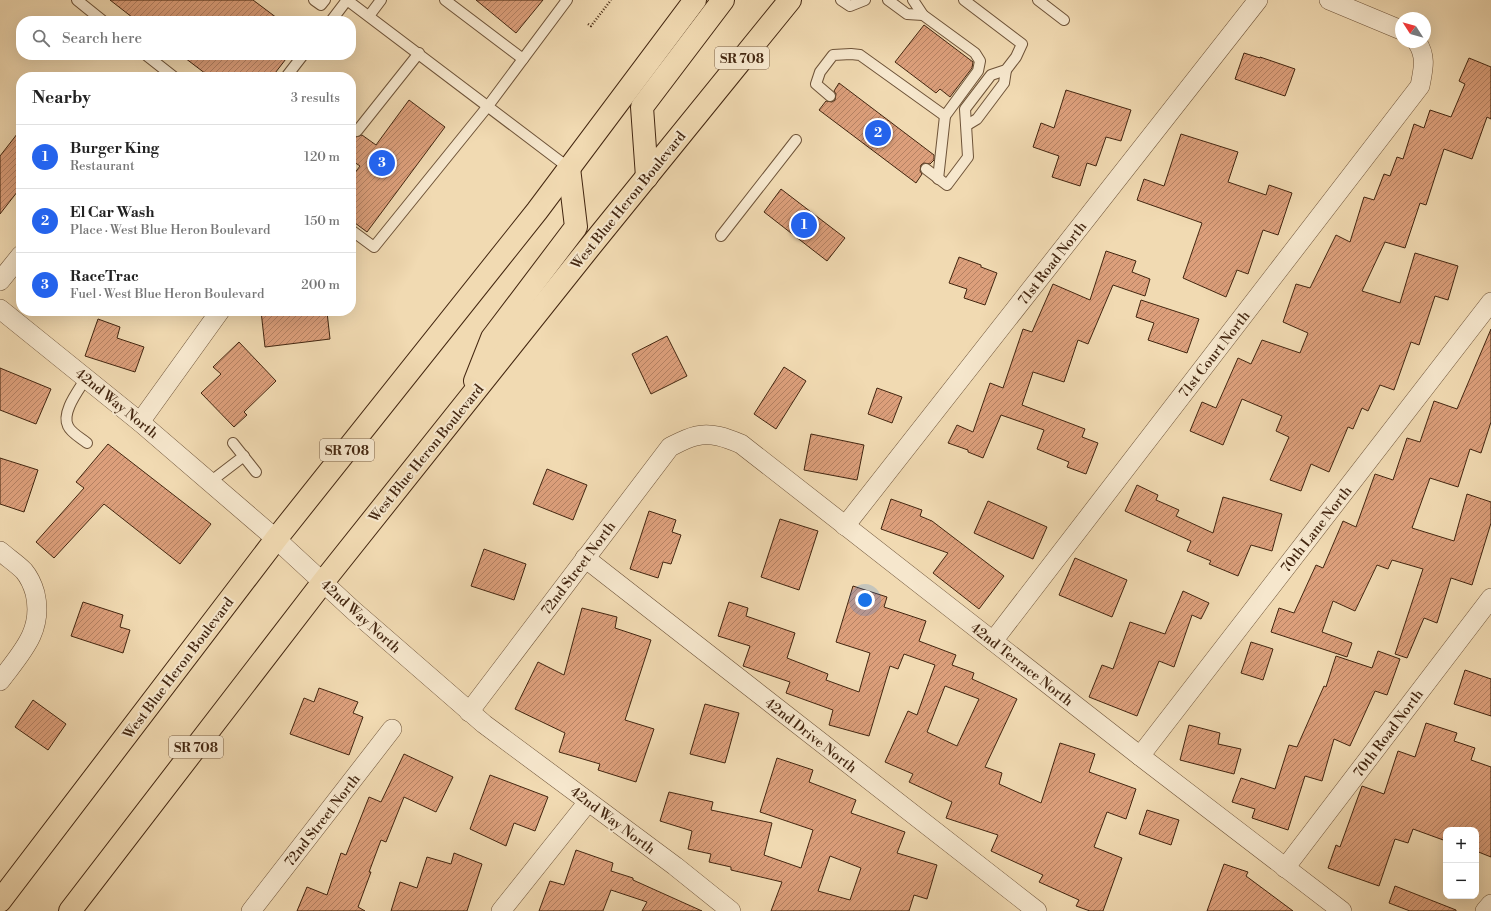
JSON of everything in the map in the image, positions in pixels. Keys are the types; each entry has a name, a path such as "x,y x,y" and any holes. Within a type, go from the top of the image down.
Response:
{"highway":[{"name":"West Blue Heron Boulevard","path":"0,901 276,539 570,168 695,0"},
{"path":"647,177 642,107 723,0"},
{"name":"West Blue Heron Boulevard","path":"70,911 323,582 790,0"},
{"path":"467,401 492,338 576,227 570,168"}],"street":[{"name":"71st Road North","path":"846,526 1258,0"},
{"path":"1329,0 1395,28"},
{"name":"71st Court North","path":"993,641 1420,86 1425,62 1421,48"},
{"path":"0,281 16,261"},
{"name":"70th Lane North","path":"1140,756 1491,302"},
{"name":"42nd Way North","path":"0,309 140,422 210,482 276,539 469,712 675,866 732,911"},
{"path":"140,422 216,316"},
{"name":"42nd Terrace North","path":"696,435 727,437 741,444 1140,756 1342,911"},
{"name":"72nd Street North","path":"469,712 670,447 696,435"},
{"path":"0,551 25,571 33,586 37,603 37,619 33,634 26,648 0,681"},
{"name":"42nd Drive North","path":"585,558 1037,911"},
{"name":"70th Road North","path":"1285,868 1491,598"},
{"name":"72nd Street North","path":"251,911 392,729"},
{"path":"501,911 588,802"},
{"path":"1485,911 1491,904"}],"lane":[{"path":"77,0 97,16"},
{"path":"314,0 321,5 325,0"},
{"path":"335,16 347,0 570,168"},
{"path":"369,16 381,0"},
{"path":"445,0 523,58"},
{"path":"356,234 374,247 488,106 567,0"},
{"path":"841,0 850,6 865,0"},
{"path":"888,0 907,14 923,15"},
{"path":"913,0 923,15 975,53 980,61 978,71 945,116 938,179"},
{"path":"964,0 1022,44 1016,57 1006,70 1004,84 977,119 966,125"},
{"path":"1038,0 1064,20"},
{"path":"357,131 418,53"},
{"path":"830,96 816,84 820,72 833,55 860,55 945,116"},
{"path":"152,60 168,72"},
{"path":"290,72 300,60"},
{"path":"926,169 947,186 968,157 965,109 991,75 1006,70"},
{"path":"722,236 796,140"},
{"path":"86,378 70,403 67,416 68,426 77,436 87,443"},
{"path":"234,443 256,472"},
{"path":"210,482 244,456"}],"path":[{"path":"588,24 591,26 611,0"}],"building":[{"path":"110,0 253,0 274,16 131,16"},
{"path":"476,0 543,0 516,33"},
{"path":"924,25 973,62 972,68 950,97 940,89 936,93 895,62"},
{"path":"1244,53 1295,69 1285,96 1235,79"},
{"path":"1469,58 1491,67 1491,119 1487,117 1472,159 1444,149 1426,205 1420,203 1405,248 1385,242 1362,291 1400,303 1415,253 1458,266 1448,300 1435,296 1419,345 1411,342 1394,390 1380,385 1368,411 1362,408 1353,429 1348,427 1329,472 1311,464 1301,491 1270,480 1289,437 1276,431 1282,416 1242,399 1223,445 1190,431 1202,402 1216,408 1238,358 1251,364 1262,340 1300,353 1308,333 1283,322 1296,284 1310,288 1336,235 1350,242 1364,197 1374,200 1384,174 1390,176 1397,157 1403,159 1414,124 1424,128 1430,110 1451,117 1465,84 1459,81"},
{"path":"188,60 285,60 276,72 203,72"},
{"path":"839,83 934,155 934,160 930,164 924,163 921,165 920,171 922,174 916,183 819,110 826,101 832,102 835,100 836,94 834,91"},
{"path":"1066,90 1131,110 1121,141 1106,137 1096,166 1087,163 1080,186 1052,177 1059,156 1033,147 1041,123 1054,128"},
{"path":"409,100 445,127 367,232 356,224 356,171 360,166 356,163 356,137 362,135 376,145"},
{"path":"1181,134 1238,152 1228,182 1266,195 1269,185 1292,193 1278,235 1263,230 1248,274 1237,270 1226,297 1183,278 1202,223 1137,200 1144,179 1164,186"},
{"path":"16,135 16,193 0,214 0,156"},
{"path":"781,189 845,238 827,261 764,212"},
{"path":"1106,251 1136,261 1132,272 1150,279 1145,296 1113,285 1088,344 1078,340 1064,382 1033,372 1022,405 1085,429 1082,437 1098,443 1086,474 1067,467 1069,462 1037,449 1044,430 1001,415 983,458 968,452 968,450 948,443 957,425 973,432 990,383 1003,388 1023,329 1032,332 1053,284 1090,300"},
{"path":"959,257 997,273 985,305 964,298 967,289 949,283"},
{"path":"1141,300 1199,319 1187,353 1148,340 1154,323 1136,317"},
{"path":"262,316 327,316 330,339 265,347"},
{"path":"98,319 120,327 117,338 144,347 135,372 85,356"},
{"path":"1491,329 1491,422 1481,453 1470,449 1458,487 1430,478 1412,528 1454,541 1467,494 1491,502 1491,523 1472,585 1451,578 1437,623 1424,618 1407,658 1395,654 1423,569 1392,560 1388,569 1377,565 1355,611 1333,601 1322,632 1352,643 1347,657 1271,632 1279,608 1294,613 1316,565 1323,568 1343,521 1356,527 1375,474 1393,480 1407,438 1420,442 1434,401 1457,409"},
{"path":"667,336 687,376 651,394 632,354"},
{"path":"239,342 276,381 244,412 247,415 234,427 201,393 221,374 213,367"},
{"path":"784,367 806,381 776,429 754,414"},
{"path":"0,368 51,389 36,424 0,410"},
{"path":"877,388 902,397 892,423 868,414"},
{"path":"811,434 864,445 857,480 804,470"},
{"path":"108,444 211,524 180,564 104,504 54,558 36,542 84,488 76,482"},
{"path":"0,458 38,470 24,512 0,504"},
{"path":"547,469 587,485 573,520 533,504"},
{"path":"1137,485 1158,495 1156,500 1179,510 1176,516 1213,533 1223,497 1282,514 1272,551 1251,545 1238,576 1209,564 1211,561 1187,551 1191,541 1125,511"},
{"path":"891,499 922,510 920,516 932,521 1004,576 979,609 933,573 948,553 881,529"},
{"path":"988,501 1047,527 1033,559 974,533"},
{"path":"649,511 676,520 672,532 681,535 671,564 663,562 658,578 630,569"},
{"path":"780,519 818,531 799,590 761,577"},
{"path":"484,549 526,564 514,600 471,586"},
{"path":"1075,558 1127,580 1112,617 1059,595"},
{"path":"853,586 887,597 884,607 926,621 919,641 956,655 952,665 974,673 972,679 1017,699 985,767 1002,773 999,784 1041,803 1060,743 1095,754 1089,772 1136,789 1126,819 1107,812 1094,847 1122,858 1103,911 1090,911 1076,906 1079,900 1039,882 1043,875 991,851 998,835 946,818 952,802 909,782 913,774 885,762 908,711 917,715 935,665 904,654 898,669 890,666 869,736 829,725 833,710 786,693 790,682 743,666 750,646 718,636 729,602 748,608 746,616 795,633 787,658 828,674 826,680 859,692 870,653 836,642","holes":["945,686 979,699 957,746 927,732"]},
{"path":"1183,591 1209,603 1201,619 1192,615 1174,667 1159,661 1137,716 1089,697 1102,665 1113,669 1130,622 1165,634"},
{"path":"83,602 123,615 120,627 130,630 123,653 71,636"},
{"path":"582,608 617,617 615,628 651,640 625,720 654,729 636,782 598,770 600,764 559,752 565,733 515,709 538,662 564,675"},
{"path":"1251,642 1273,649 1263,680 1241,673"},
{"path":"1378,651 1400,659 1387,695 1375,691 1350,746 1334,739 1322,781 1305,776 1288,830 1252,818 1255,809 1232,802 1241,778 1275,789 1289,745 1297,747 1324,686 1326,687 1336,656 1372,668"},
{"path":"1465,670 1491,679 1491,716 1454,704"},
{"path":"319,688 358,702 353,713 363,717 349,755 290,734 304,698 314,702"},
{"path":"33,700 66,724 48,750 15,727"},
{"path":"705,704 739,713 725,763 690,754"},
{"path":"1426,723 1457,733 1454,741 1475,748 1471,760 1491,767 1491,857 1479,852 1479,827 1443,827 1443,840 1413,829 1408,843 1395,839 1379,886 1328,868 1336,845 1340,847 1362,786 1384,794 1398,751 1415,757"},
{"path":"1189,725 1220,733 1218,744 1241,749 1234,774 1180,760"},
{"path":"404,754 453,777 436,812 404,797 386,842 381,840 369,872 371,872 358,907 365,911 297,911 307,887 327,895 341,853 346,855 369,797 381,802"},
{"path":"777,758 813,770 809,782 856,800 851,813 905,832 897,853 937,865 927,899 914,895 909,911 771,911 782,882 731,870 731,867 709,862 711,854 688,849 692,831 660,821 669,792 713,802 711,810 772,823 764,855 801,868 813,830 760,812","holes":["830,856 861,868 850,900 818,891"]},
{"path":"490,775 548,797 535,831 514,823 506,846 470,829"},
{"path":"1147,810 1179,820 1171,845 1139,834"},
{"path":"576,850 613,863 611,871 633,878 633,880 702,911 642,911 647,902 611,890 603,911 539,911 550,881 564,885"},
{"path":"454,853 482,864 467,911 391,911 400,882 417,888 427,857 451,864"},
{"path":"1224,864 1248,872 1246,876 1293,911 1207,911"},
{"path":"1395,886 1456,911 1410,911 1389,903"}],"place":[{"name":"El Car Wash","path":"878,133"},
{"name":"RaceTrac","path":"382,163"},
{"name":"Burger King","path":"804,225"}]}
